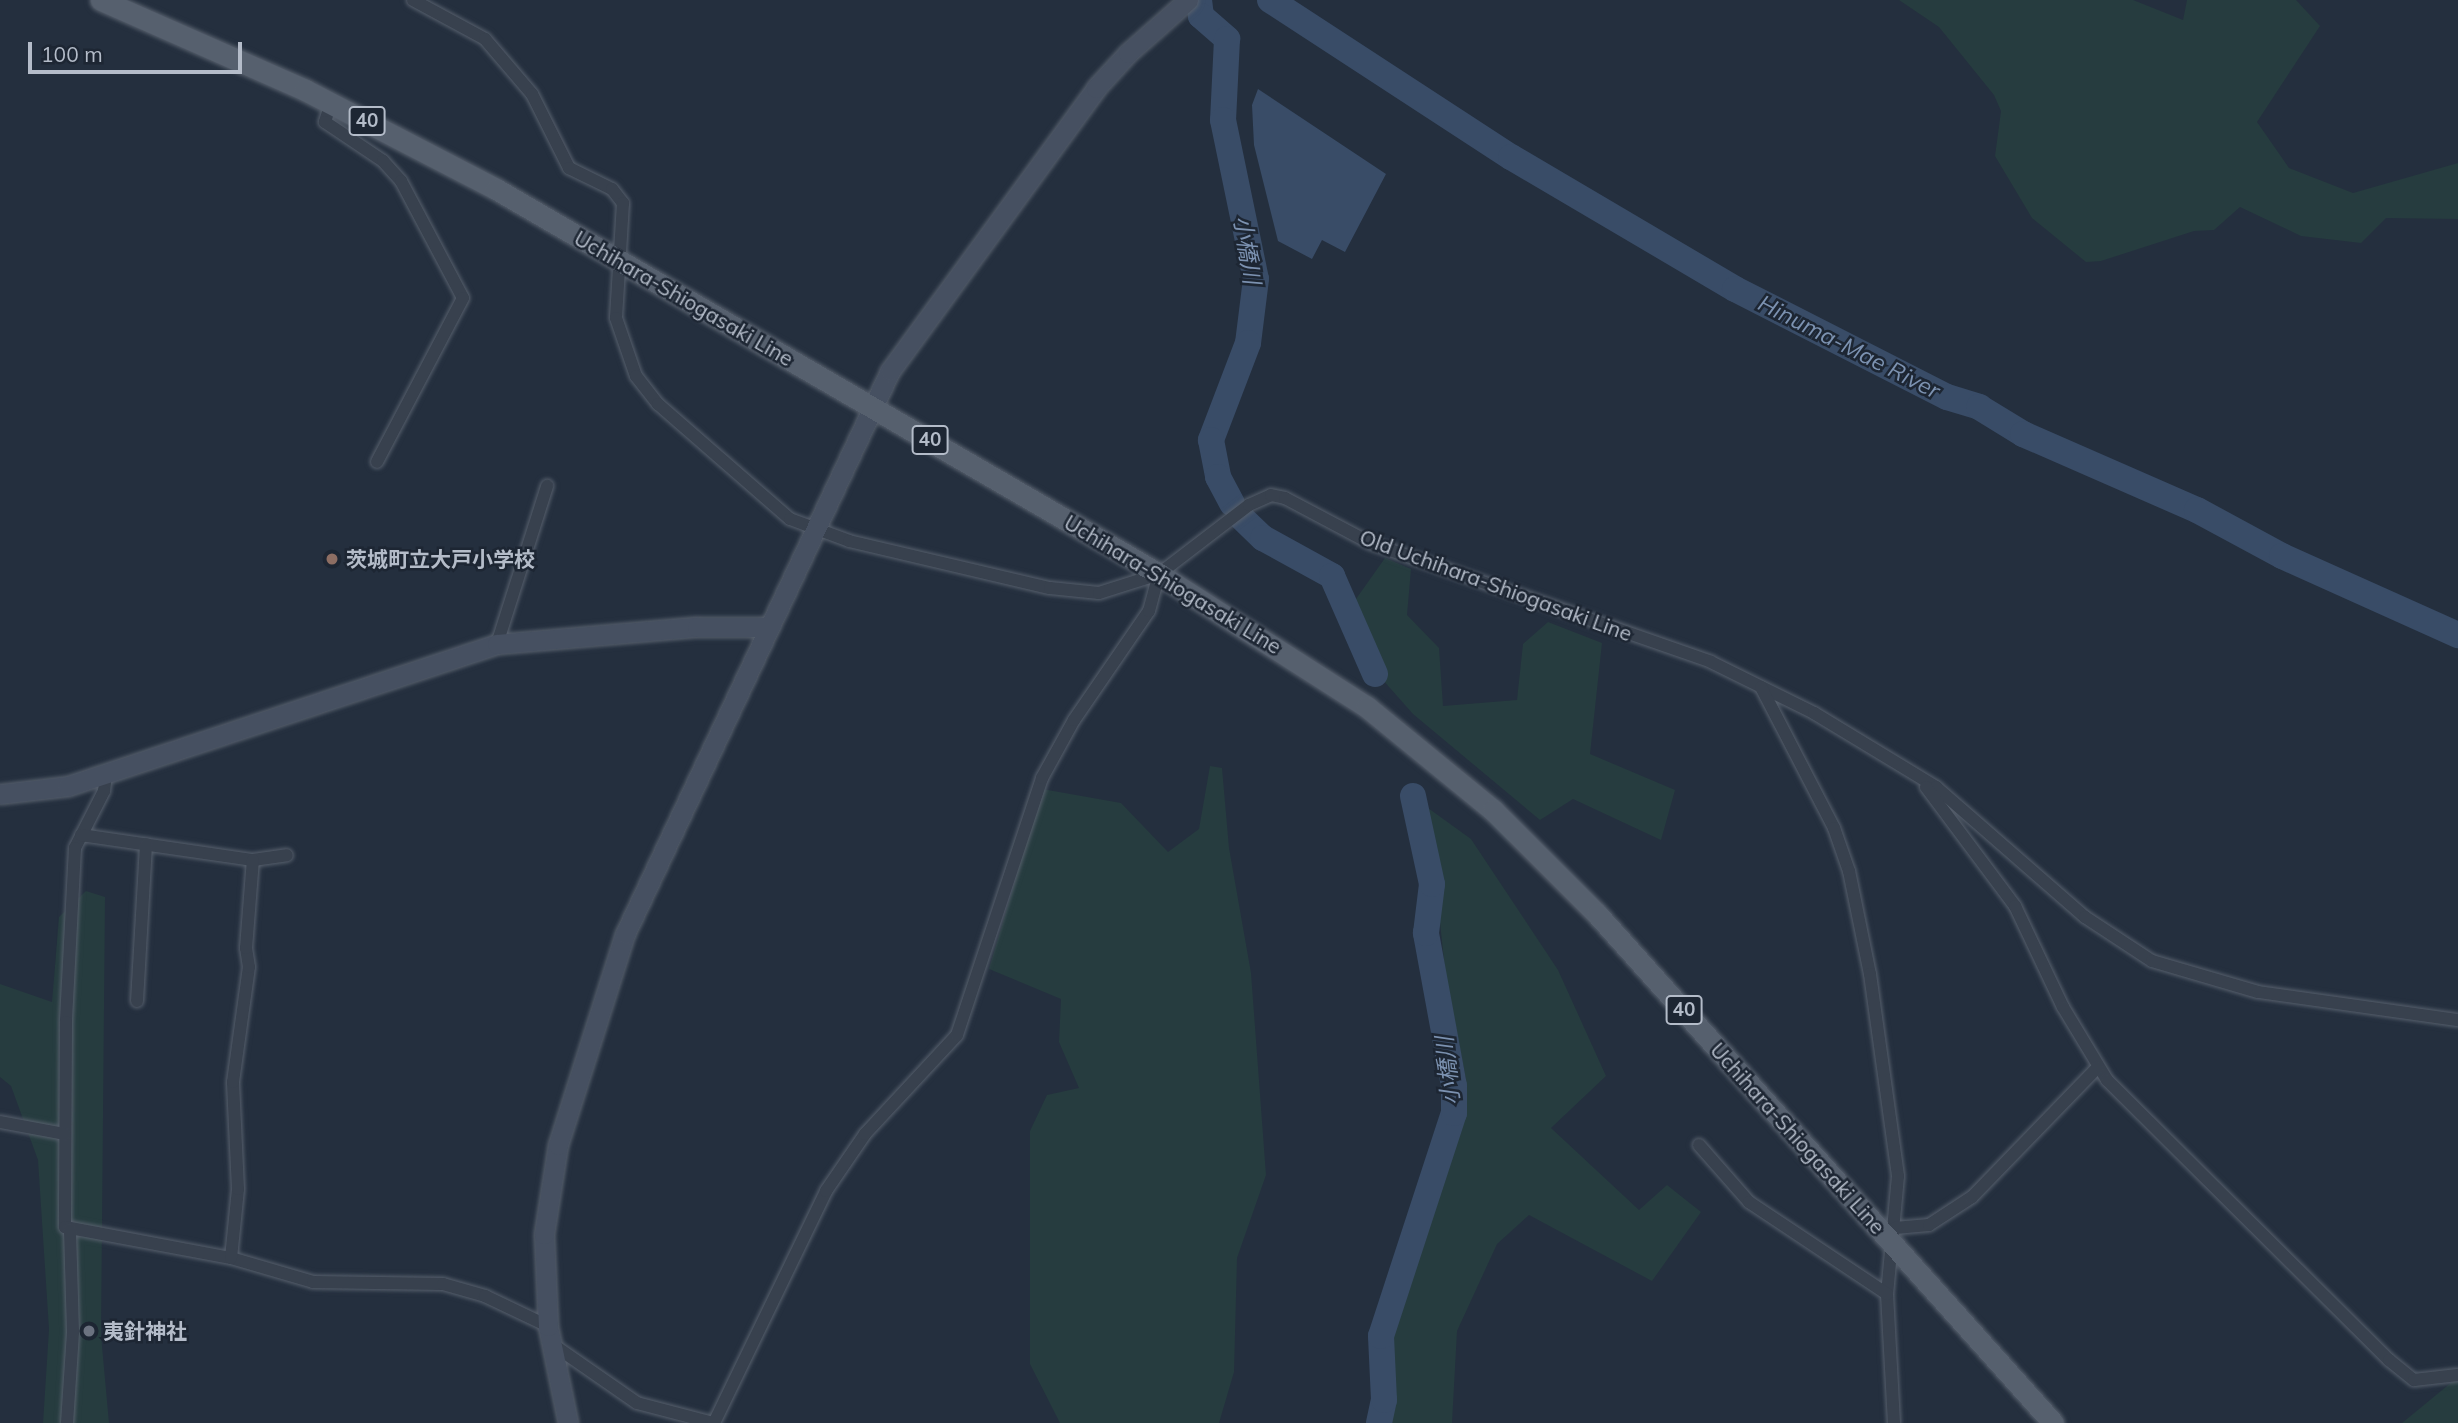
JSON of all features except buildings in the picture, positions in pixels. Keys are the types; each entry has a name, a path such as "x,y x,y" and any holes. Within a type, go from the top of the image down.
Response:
{"main road":[{"name":"Uchihara-Shiogasaki Line","path":"102,0 331,103 446,162 1159,574 1367,706 1493,810 1597,914 1895,1237 2053,1423"}],"street":[{"name":"Old Uchihara-Shiogasaki Line","path":"414,0 485,39 532,94 569,168 612,189 625,213 619,332 646,391 780,511 814,531 1076,591 1115,592 1159,574 1228,519 1271,495 1302,505 1370,543 1711,662 1761,687 1936,787 2085,917 2152,961 2258,992 2458,1020"},
{"path":"568,1423 550,1335 543,1276 550,1184 610,976 767,627 871,406 922,324 1075,115 1112,68 1182,5"},
{"path":"331,103 325,122 383,161 401,181 463,298 377,462"},
{"path":"497,644 547,486"},
{"path":"106,773 104,791 75,848 65,1134 65,1227 231,1258 313,1282 443,1284 485,1296 550,1335 637,1404 713,1423 826,1191 865,1134 957,1035 1042,778 1074,720 1149,611 1159,574"},
{"path":"0,794 48,791 497,644 696,627 767,627"},
{"path":"1761,687 1812,778 1849,871 1870,974 1898,1176 1895,1237 1887,1294 1894,1423"},
{"path":"1911,772 1938,801 1962,839 2015,906 2063,1007 2098,1067 2389,1360 2414,1380 2458,1375"},
{"path":"81,835 253,860 287,855"},
{"path":"137,1001 146,844"},
{"path":"231,1258 238,1189 233,1082 250,967 246,948 253,860"},
{"path":"1895,1237 1929,1225 1972,1197 2098,1067"},
{"path":"0,1122 65,1134"},
{"path":"1699,1145 1749,1202 1887,1294"},
{"path":"67,1423 73,1332 70,1229"}],"green space":[{"path":"1899,0 2133,0 2183,20 2187,0 2296,0 2320,26 2257,122 2289,168 2353,193 2458,163 2458,219 2386,218 2361,243 2301,236 2240,207 2214,230 2194,231 2101,261 2086,262 2032,218 1995,156 2001,111 1994,95 1939,27"},
{"path":"1385,558 1411,569 1407,615 1439,648 1443,706 1517,700 1523,644 1548,622 1602,643 1590,754 1675,790 1661,840 1573,799 1540,820 1413,714 1382,679 1377,649 1351,606"},
{"path":"1210,766 1222,768 1229,848 1251,973 1266,1175 1237,1258 1234,1372 1219,1423 1060,1423 1030,1364 1030,1131 1047,1095 1079,1088 1059,1042 1061,999 989,969 1042,789 1121,803 1168,852 1199,829"},
{"path":"1428,808 1471,839 1558,970 1606,1076 1551,1128 1639,1210 1667,1185 1701,1212 1652,1281 1529,1215 1497,1244 1457,1331 1452,1423 1384,1423 1390,1324 1454,1150 1466,1080 1445,970"},
{"path":"86,891 105,897 101,1335 109,1423 43,1423 49,1329 38,1160 11,1086 0,1077 0,984 52,1002 59,917"},
{"path":"2458,1377 2458,1423 2402,1423"}],"water":[{"path":"1258,89 1386,174 1345,252 1322,240 1312,259 1278,241 1254,145 1252,105"}],"waterway":[{"name":"小橋川","path":"1199,0 1201,16 1227,39 1223,120 1256,279 1248,343 1211,440 1218,477 1232,503"},
{"name":"Hinuma-Mae River","path":"1270,0 1511,157 1735,289 1947,397 1979,407 2023,434 2197,510 2282,556 2458,635"},
{"name":"小橋川","path":"1242,518 1263,538 1332,576 1375,674"},
{"name":"小橋川","path":"1379,1423 1384,1400 1381,1336 1454,1113 1454,1086 1426,933 1432,884 1413,796"}],"place":[{"name":"茨城町立大戸小学校","path":"332,559"},
{"name":"夷針神社","path":"89,1331"}]}
